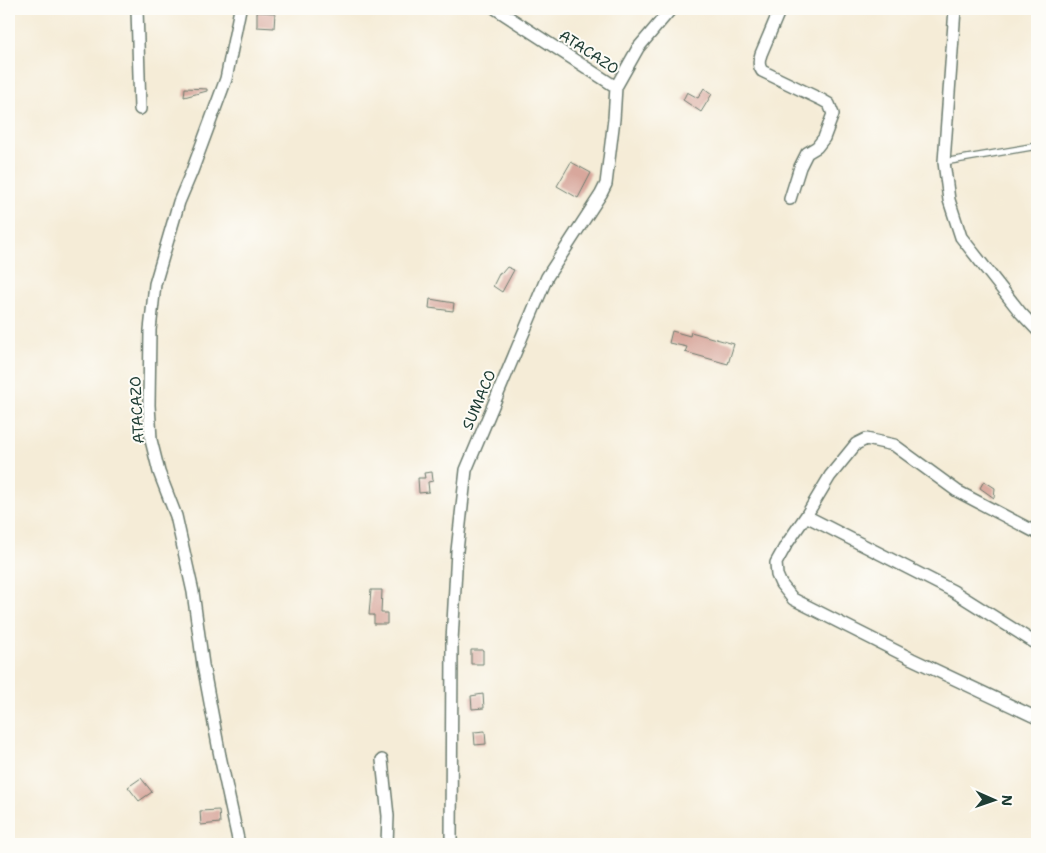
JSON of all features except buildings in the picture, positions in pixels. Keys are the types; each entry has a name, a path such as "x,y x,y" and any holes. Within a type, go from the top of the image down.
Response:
{"street":[{"path":"137,9 140,109"},
{"name":"ATACAZO","path":"239,844 220,756 193,592 176,516 159,472 151,440 149,405 150,330 155,284 178,202 192,171 226,78 240,9"},
{"name":"ATACAZO","path":"496,9 616,87"},
{"name":"SUMACO","path":"451,844 452,640 466,470 547,277 606,184 616,87 638,48 671,9"},
{"path":"780,9 761,54 760,67 762,70 829,104 833,114 824,138 807,153 800,167 790,199"},
{"path":"956,9 944,162 949,200 961,237 1020,312 1037,330"},
{"path":"1037,533 957,491 894,445 866,439 856,444 830,476 776,563 777,575 781,584 793,599 912,659 1037,718"},
{"path":"806,516 952,591 1037,644"},
{"path":"382,760 388,816 387,844"}],"lane":[{"path":"944,162 1037,146"}]}
